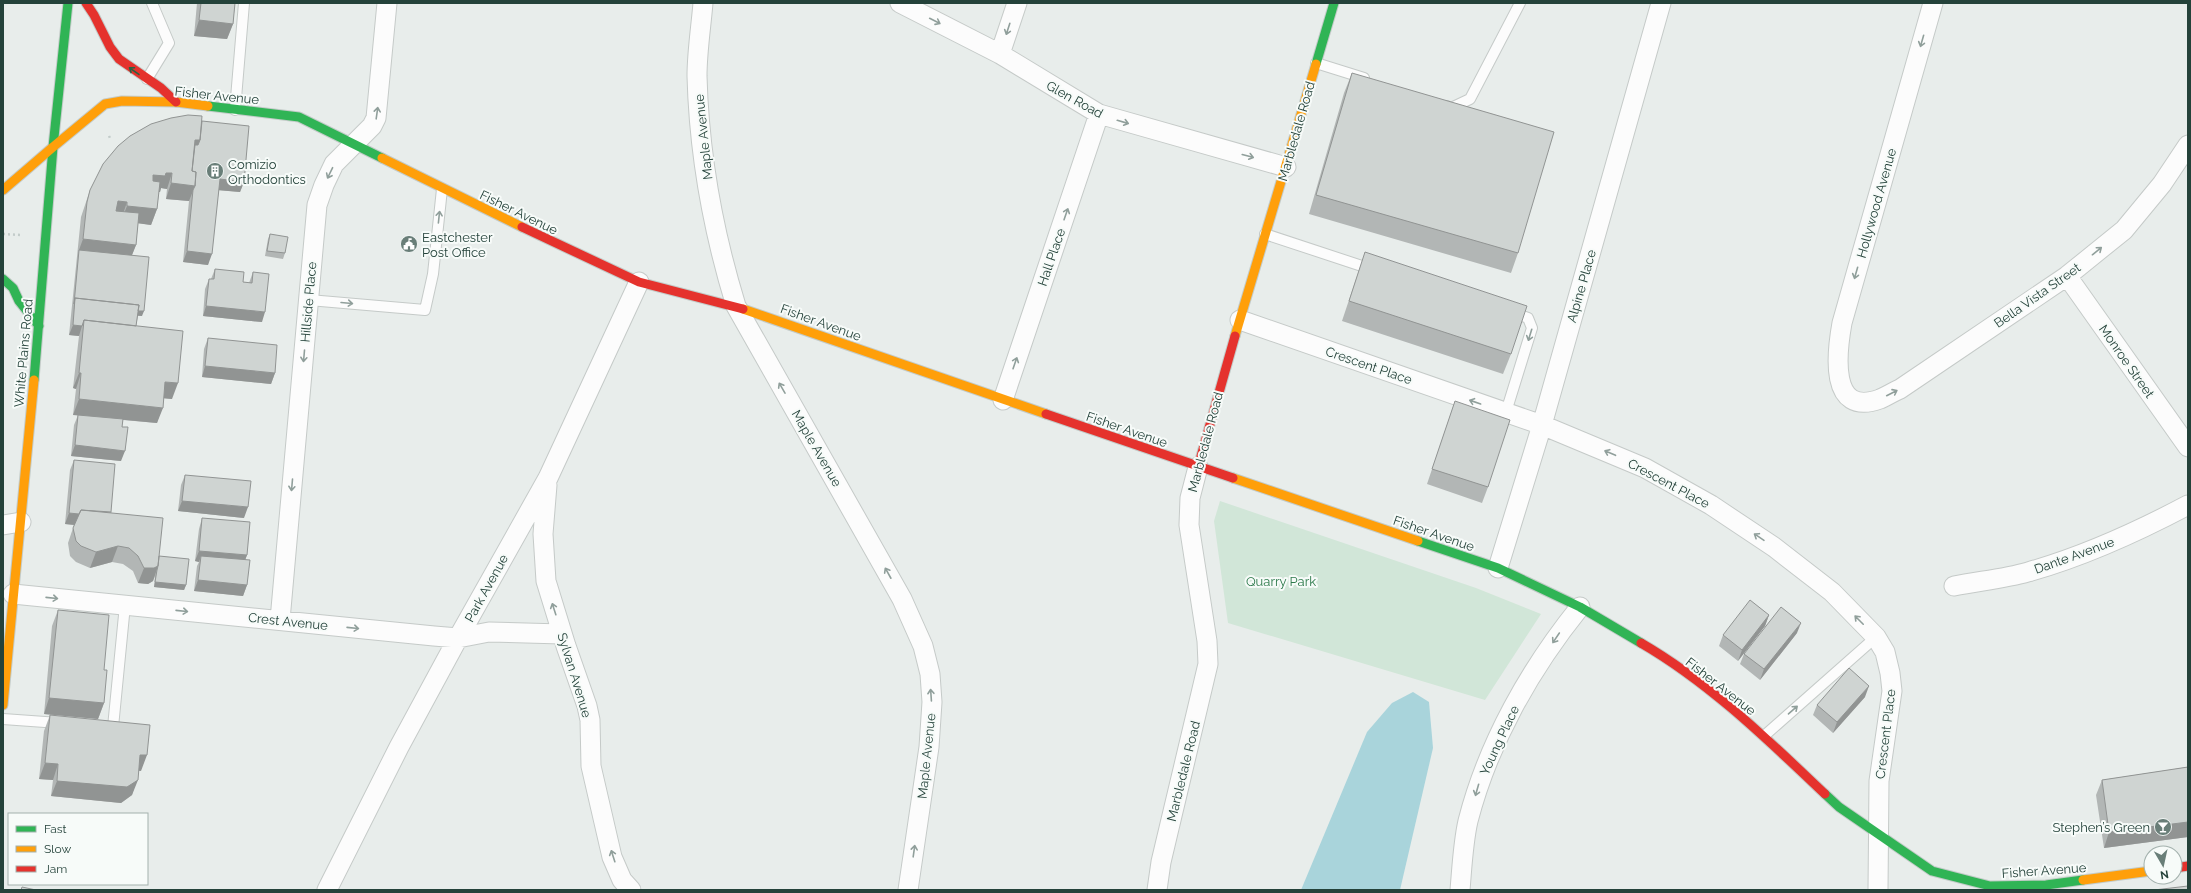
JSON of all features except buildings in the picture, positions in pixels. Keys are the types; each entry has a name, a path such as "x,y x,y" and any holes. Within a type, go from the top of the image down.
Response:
{"street":[{"name":"White Plains Road","path":"3,705 13,594 12,523 38,326 53,147 68,3"},
{"path":"86,3 94,11 101,32 114,54 122,63 161,88 176,102"},
{"name":"Hillside Place","path":"280,620 317,205 334,164 355,144 376,118 387,3"},
{"name":"Maple Avenue","path":"704,3 697,74 702,154 722,262 736,306 899,592 923,646 931,688 929,740 908,890"},
{"name":"Glen Road","path":"900,3 1000,54 1099,114 1286,167"},
{"path":"1000,54 1017,3"},
{"name":"Marbledale Road","path":"1157,890 1161,862 1208,664 1207,641 1189,525 1190,498 1240,320 1334,3"},
{"name":"Alpine Place","path":"1498,568 1542,425 1661,3"},
{"name":"Hollywood Avenue","path":"1855,400 1846,394 1840,384 1837,371 1837,350 1842,323 1933,3"},
{"name":"Fisher Avenue","path":"3,190 105,104 122,101 176,102 299,117 442,189 603,267 638,282 736,306 1003,400 1498,568 1580,607 1648,647 1713,693 1764,736 1839,807 1932,871 1990,886 2046,885 2143,872"},
{"name":"Hall Place","path":"1003,400 1099,114"},
{"name":"Bella Vista Street","path":"1855,400 1863,401 1879,399 1900,389 2067,276 2124,230 2162,184 2188,145"},
{"name":"Monroe Street","path":"2067,276 2188,447"},
{"path":"3,279 13,288 19,301 38,326"},
{"name":"Park Avenue","path":"327,890 399,747 458,638 548,478 638,282"},
{"name":"Crescent Place","path":"1240,320 1542,425 1645,468 1711,505 1774,547 1832,592 1876,637 1885,652 1892,691 1879,781 1878,890"},
{"name":"Sylvan Avenue","path":"548,478 543,534 546,581 562,634 587,706 590,720 591,766 612,857 622,880 631,890"},
{"name":"Dante Avenue","path":"1954,586 2028,572 2089,552 2140,530 2188,505"},
{"name":"Crest Avenue","path":"13,594 458,638 489,632 562,634"},
{"name":"Young Place","path":"1460,890 1468,822 1483,772 1511,712 1556,637 1580,607"}],"lane":[{"path":"147,79 170,43 152,3"},
{"path":"235,110 244,3"},
{"path":"1436,103 1451,108 1470,99 1520,3"},
{"path":"1316,64 1372,81"},
{"path":"309,300 425,310 433,274 442,189"},
{"path":"1266,234 1384,273"},
{"path":"1502,308 1528,318 1532,328 1506,412"},
{"path":"98,726 113,727 125,605"},
{"path":"1764,736 1876,637"},
{"path":"3,719 67,724"}],"path":[{"path":"109,136 111,140"},
{"path":"3,236 21,235"}],"green space":[{"name":"Quarry Park","path":"1220,501 1476,588 1541,614 1485,700 1228,623 1214,521"}],"water":[{"path":"1413,692 1429,702 1433,748 1400,890 1301,890 1367,732 1392,703"}],"traffic: fast":[{"path":"34,380 53,147 68,3"},
{"path":"1316,64 1334,3"},
{"path":"208,106 299,117 382,158"},
{"path":"3,279 13,288 19,301 39,326"},
{"path":"1418,541 1498,568 1580,607 1641,643"},
{"path":"1825,794 1839,807 1932,871 1990,886 2046,885 2083,880"}],"traffic: slow":[{"path":"1235,336 1316,64"},
{"path":"53,147 105,104 122,101 176,102 208,106"},
{"path":"3,190 53,147"},
{"path":"382,158 522,227"},
{"path":"743,309 1046,414"},
{"path":"3,705 34,380"},
{"path":"1233,478 1418,541"},
{"path":"2083,880 2143,872"}],"traffic: jam":[{"path":"86,3 94,15 110,47 119,59 161,88 176,102"},
{"path":"522,227 639,282 743,309"},
{"path":"1198,467 1235,336"},
{"path":"1046,414 1233,478"},
{"path":"1641,643 1691,676 1715,694 1738,713 1825,794"},
{"path":"2183,867 2188,866"}],"place":[{"name":"Comizio Orthodontics","path":"215,171"},
{"name":"Eastchester Post Office","path":"409,244"},
{"name":"Stephen’s Green","path":"2163,827"}]}
